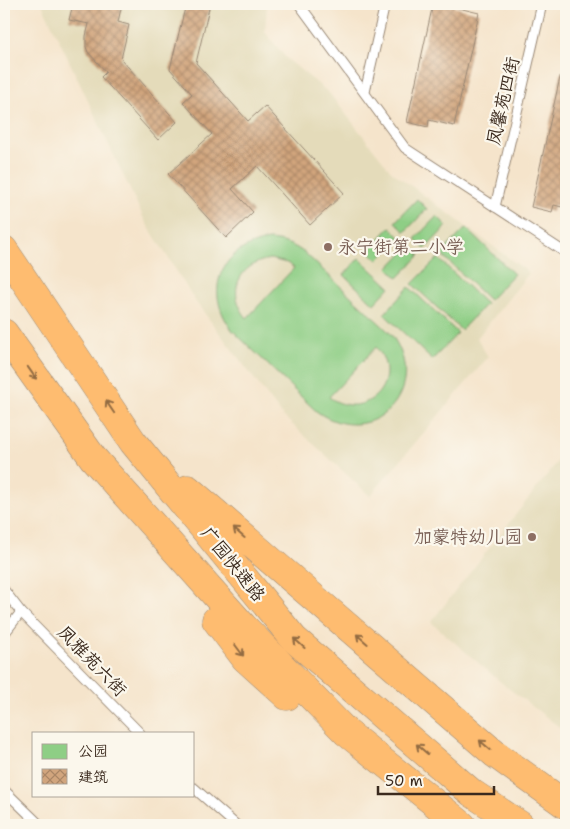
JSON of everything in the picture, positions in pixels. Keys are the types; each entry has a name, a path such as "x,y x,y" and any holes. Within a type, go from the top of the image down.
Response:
{"highway":[{"name":"广园快速路","path":"4,250 133,442 294,639 472,793 520,825"},
{"path":"4,333 93,458 245,658 448,823"},
{"path":"133,442 495,754 566,805"}],"lane":[{"path":"299,4 405,148 566,253"},
{"path":"365,92 385,4"},
{"name":"凤馨苑四街","path":"495,207 542,4"},
{"name":"凤雅苑六街","path":"4,590 21,612 139,732"},
{"path":"4,634 21,612"},
{"path":"195,789 236,825"},
{"path":"4,790 40,825"}],"shaded area":[{"name":"永宁街第二小学","path":"42,4 267,4 265,32 286,58 329,93 391,171 529,273 477,338 488,357 370,496 281,414 196,302 145,221"},
{"name":"加蒙特幼儿园","path":"566,451 566,732 503,684 431,622"}],"green space":[{"path":"417,199 427,209 405,232 395,222"},
{"path":"437,216 447,226 425,249 415,239"},
{"path":"390,227 400,237 378,260 368,251"},
{"path":"466,228 514,274 489,300 441,254"},
{"path":"269,240 284,242 302,251 390,333 402,354 405,374 401,393 390,408 376,419 358,424 337,422 316,411 233,331 224,316 219,301 218,287 221,274 228,262 238,252 252,244","holes":["270,259 287,263 294,268 247,318 237,299 239,281 243,273 250,267","376,347 384,360 386,373 383,385 377,394 367,402 356,405 343,404 329,397"]},
{"path":"410,245 420,255 398,278 388,268"},
{"path":"359,258 390,287 374,304 344,275"},
{"path":"438,258 486,304 461,330 412,284"},
{"path":"409,287 458,333 432,360 384,314"}],"building":[{"path":"73,4 122,4 118,22 129,25 121,59 177,122 158,140 101,77 106,72 88,52 86,47 89,24 69,20"},
{"path":"186,4 210,4 196,63 248,121 265,106 344,193 310,225 257,166 232,189 253,212 226,238 168,174 212,134 183,102 192,94 170,69"},
{"path":"433,4 455,4 454,7 479,13 454,126 429,120 428,127 407,122"},
{"path":"561,73 566,73 566,147 564,158 566,158 566,208 554,205 552,212 531,207"}],"place":[{"name":"永宁街第二小学","path":"328,247"},
{"name":"加蒙特幼儿园","path":"532,537"}]}
